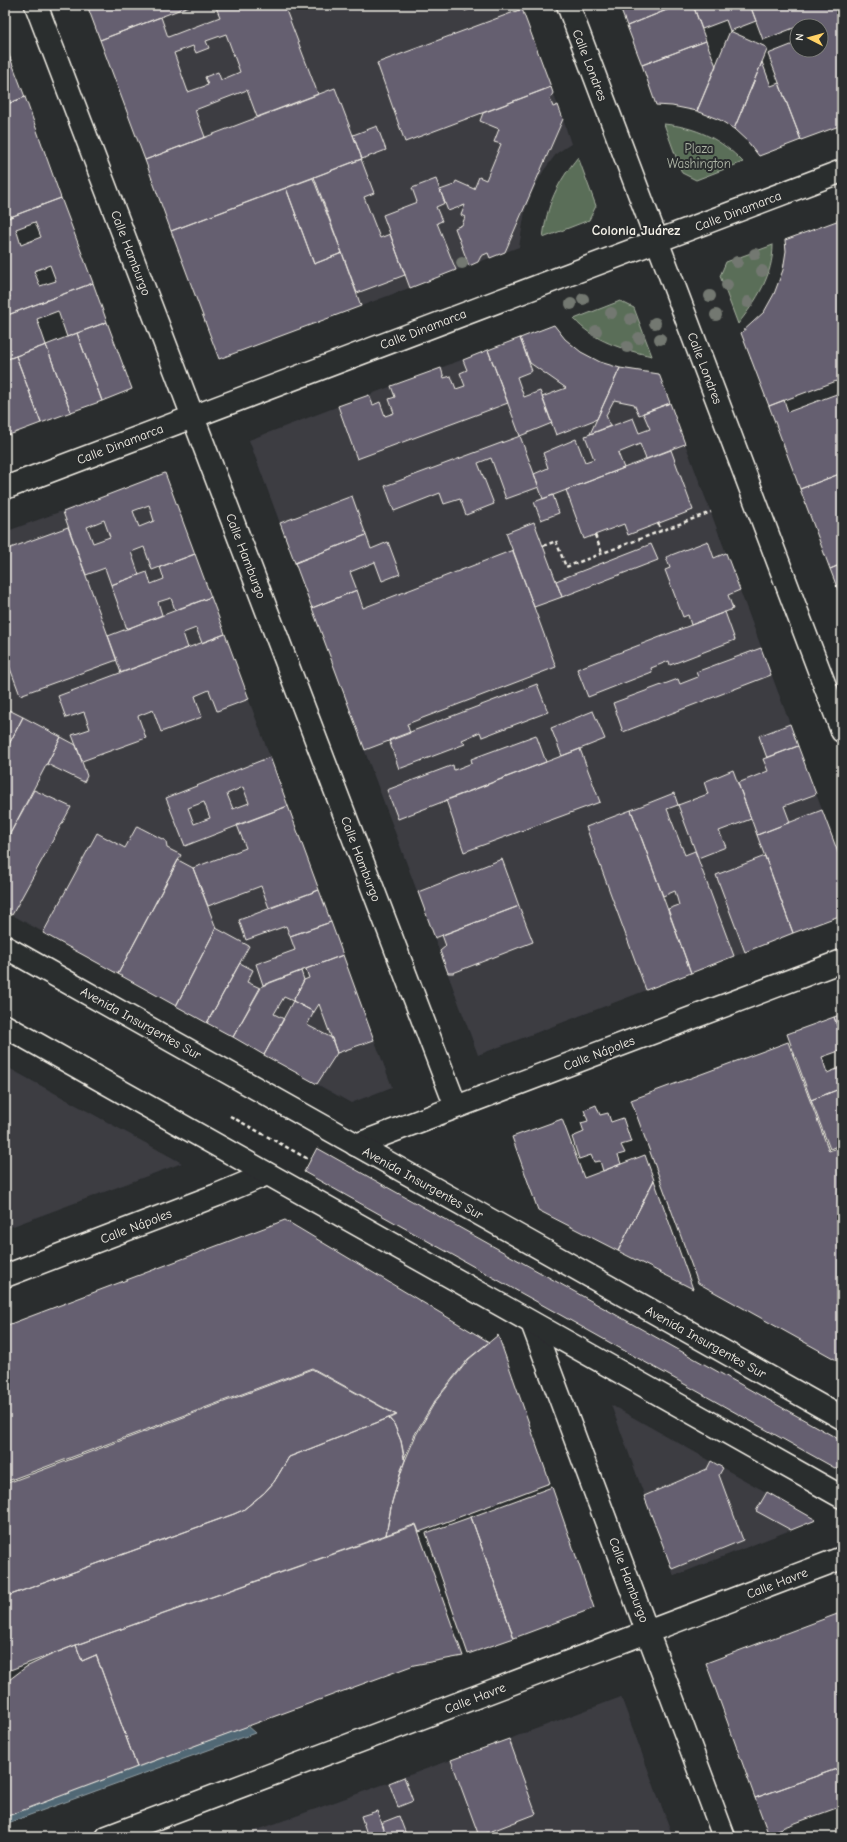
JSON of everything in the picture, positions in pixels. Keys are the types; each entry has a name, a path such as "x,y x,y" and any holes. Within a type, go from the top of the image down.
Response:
{"street":[{"name":"Calle Hamburgo","path":"36,5 456,1107"},
{"name":"Calle Londres","path":"568,5 842,731"},
{"name":"Calle Dinamarca","path":"5,488 842,171"},
{"name":"Avenida Insurgentes Sur","path":"5,947 842,1418"},
{"name":"Calle Nápoles","path":"356,1145 842,961"},
{"path":"5,1026 842,1497"},
{"name":"Calle Nápoles","path":"5,1276 217,1195 267,1174"},
{"name":"Calle Hamburgo","path":"532,1323 724,1837"},
{"name":"Calle Havre","path":"107,1837 842,1558"}],"path":[{"path":"543,546 556,541 566,567 711,512"},
{"path":"658,524 661,531"},
{"path":"595,535 602,553"},
{"path":"230,1116 310,1160"}],"shaded area":[{"path":"87,5 520,5 571,144 557,153 544,170 534,188 525,211 519,247 219,359"},
{"path":"554,325 565,339 581,352 600,362 620,368 659,374 842,863 842,915 478,1055 249,440"},
{"path":"165,473 392,1087 351,1103 5,911 5,532"},
{"path":"5,1066 182,1163 5,1229"},
{"path":"611,1405 723,1468 816,1520 674,1576"},
{"path":"621,1697 673,1837 238,1837 509,1739"}],"green space":[{"name":"Plaza Washington","path":"664,124 697,131 726,147 743,162 696,180 682,173"},
{"path":"578,157 596,206 589,220 543,238 547,215 554,194 564,176"},
{"path":"773,245 770,267 763,287 738,324 720,276 726,262"},
{"path":"620,301 634,308 652,356 610,344 590,333 574,319"}],"water":[{"path":"247,1726 255,1733 5,1824 5,1817"}],"building":[{"path":"87,5 192,5 100,40"},
{"path":"215,5 284,5 318,94 257,117 247,90 195,110 205,137 145,160 100,40 161,17 168,37 220,17","holes":["226,34 240,72 221,80 218,72 205,77 208,85 188,92 174,53 193,46 196,53 209,48 206,41"]},
{"path":"463,5 481,5 465,11"},
{"path":"619,5 679,5 627,26"},
{"path":"679,5 693,5 706,41 642,65 627,26"},
{"path":"693,5 750,5 756,21 730,31 726,20 702,29"},
{"path":"750,5 840,5 842,9 842,125 801,140 768,54 789,46 789,58 829,58 829,18 789,18 789,30 763,40"},
{"path":"522,9 551,87 405,142 377,63"},
{"path":"730,31 766,47 767,50 734,129 720,120 697,111"},
{"path":"706,41 716,66 697,111 672,106 656,105 642,65"},
{"path":"5,43 9,55 5,57"},
{"path":"9,55 25,97 5,105 5,57"},
{"path":"762,62 771,86 779,83 801,140 759,156 748,142 734,129"},
{"path":"551,87 553,93 550,99 553,107 558,105 563,119 505,252 490,258 488,253 481,256 478,262 469,266 455,228 462,225 465,217 461,215 465,205 448,211 440,190 454,185 456,181 474,189 479,177 486,180 501,144 494,142 499,129 480,121 483,113"},
{"path":"335,88 362,159 171,231 145,160"},
{"path":"25,97 61,198 5,219 5,105"},
{"path":"377,126 386,150 362,159 353,135"},
{"path":"361,159 374,193 364,197 380,238 390,234 405,275 357,293 314,177"},
{"path":"313,178 342,253 314,264 286,188"},
{"path":"436,179 445,203 436,207 442,221 437,223 456,270 410,288 383,215 417,202 412,188"},
{"path":"286,188 314,264 342,253 361,306 219,359 171,231"},
{"path":"61,198 93,283 5,316 5,299 10,297 5,283 5,219","holes":["35,222 41,237 21,245 16,229","50,265 56,281 40,286 34,271"]},
{"path":"842,219 842,379 769,406 741,333 764,312 774,294 783,270 786,251 785,240"},
{"path":"93,283 107,322 67,337 58,311 37,319 46,345 5,360 5,316"},
{"path":"107,322 132,389 102,401 77,333"},
{"path":"554,325 565,339 581,352 600,362 620,368 597,419 556,435 542,397 566,388 530,363 520,338"},
{"path":"77,333 102,401 71,412 46,345"},
{"path":"520,338 532,371 517,377 524,397 540,391 552,423 520,436 488,350"},
{"path":"46,345 71,412 41,423 16,356"},
{"path":"488,350 508,403 357,459 338,406 369,395 373,405 380,402 385,416 394,413 389,399 395,397 391,386 441,368 444,378 451,376 456,389 465,386 460,373 467,370 463,360"},
{"path":"16,356 41,423 9,435 5,425 5,360"},
{"path":"620,368 659,374 670,403 639,415 634,404 614,400 606,415 610,426 590,434"},
{"path":"842,392 842,473 800,489 769,406 784,400 788,412"},
{"path":"670,403 685,444 646,459 640,444 618,453 624,468 543,499 534,474 548,468 543,453 576,439 585,462 594,459 585,436 633,418 639,433 650,429 643,413"},
{"path":"520,436 539,487 506,499 491,458 478,463 494,504 466,515 460,499 444,504 440,493 394,511 385,486"},
{"path":"671,450 693,510 628,535 624,524 584,539 566,490"},
{"path":"165,473 195,554 152,570 144,547 131,552 139,575 111,585 105,568 86,575 63,512","holes":["149,505 154,521 139,527 133,511","104,520 110,537 93,543 87,527"]},
{"path":"842,473 842,564 830,569 800,489"},
{"path":"553,495 559,513 541,520 534,502"},
{"path":"352,496 366,535 295,563 280,523"},
{"path":"534,522 562,597 534,607 506,533"},
{"path":"68,527 117,660 20,695 5,655 5,550"},
{"path":"366,535 371,549 388,542 400,574 382,581 375,562 350,572 357,590 312,608 295,563"},
{"path":"708,541 714,558 726,553 740,590 728,595 733,609 691,625 688,615 683,617 665,570 670,568 666,557"},
{"path":"651,544 658,560 562,597 556,581"},
{"path":"513,550 556,667 407,724 410,733 365,750 312,608 357,590 363,608"},
{"path":"195,554 211,597 175,610 171,598 158,602 162,615 127,629 111,585 147,572 151,584 164,579 160,567"},
{"path":"842,564 842,600 830,569"},
{"path":"211,597 225,634 202,643 196,628 183,633 188,648 121,673 108,636"},
{"path":"725,612 735,640 670,665 669,661 651,668 652,672 588,697 577,669"},
{"path":"225,634 249,699 217,711 209,690 195,696 202,717 161,732 153,710 138,716 146,738 82,761 72,735 90,729 84,712 66,718 58,696"},
{"path":"761,648 771,675 623,732 613,703 678,679 680,684 698,677 696,672"},
{"path":"5,655 10,669 5,670"},
{"path":"537,684 548,712 482,737 480,732 462,740 465,744 399,769 389,740"},
{"path":"5,708 23,717 5,752"},
{"path":"593,711 605,739 562,756 551,728"},
{"path":"23,717 61,737 5,843 5,752"},
{"path":"790,724 798,746 767,758 759,736"},
{"path":"536,735 546,762 398,819 387,790 453,765 454,770 472,763 471,759"},
{"path":"61,737 76,745 87,776 84,782 47,764"},
{"path":"798,746 816,794 784,806 790,822 757,835 738,783 768,771 763,759"},
{"path":"580,749 600,802 464,852 446,800"},
{"path":"270,757 288,806 185,846 166,798","holes":["243,787 249,803 233,809 227,794","204,802 210,818 194,824 188,808"]},
{"path":"733,770 751,819 719,831 726,847 698,858 678,805 708,794 704,782"},
{"path":"34,790 71,807 12,915 5,911 5,843"},
{"path":"674,793 678,805 667,809 685,855 695,851 734,956 691,973 668,909 679,905 675,891 663,896 631,810"},
{"path":"288,806 319,890 269,908 261,886 208,906 193,868 246,848 237,825"},
{"path":"631,810 691,973 646,990 586,827"},
{"path":"822,810 842,863 842,915 793,933 757,835"},
{"path":"137,826 166,841 167,848 181,855 118,974 43,933 97,833 125,848"},
{"path":"765,856 793,933 745,952 716,875"},
{"path":"502,859 519,906 435,938 418,892"},
{"path":"178,860 193,868 216,928 176,1006 118,974"},
{"path":"319,890 331,922 290,936 286,926 246,940 239,920"},
{"path":"519,906 533,942 453,973 448,973 440,951 446,946 442,935"},
{"path":"331,922 343,955 263,985 256,964 295,950 290,936"},
{"path":"216,928 249,946 207,1023 176,1006"},
{"path":"343,955 374,1040 337,1053 319,1004 314,1012 293,1001 304,980 309,978 306,969"},
{"path":"240,963 253,970 247,982 260,988 233,1037 207,1023"},
{"path":"301,971 304,980 293,1001 284,997 274,1014 284,1019 264,1055 233,1037 262,986"},
{"path":"293,1001 314,1012 307,1025 332,1038 337,1053 317,1084 264,1055"},
{"path":"842,1014 842,1039 834,1017"},
{"path":"834,1017 842,1039 842,1050 822,1057 827,1073 842,1067 842,1088 811,1100 787,1034"},
{"path":"788,1042 829,1151 842,1146 842,1363 698,1283 631,1100"},
{"path":"842,1088 842,1144 830,1149 811,1100"},
{"path":"596,1105 600,1115 608,1113 611,1122 623,1118 631,1142 621,1145 625,1153 618,1155 621,1164 603,1171 600,1161 594,1162 591,1155 579,1159 572,1137 584,1132 581,1123 588,1121 584,1110"},
{"path":"562,1119 584,1178 645,1155 654,1180 618,1251 538,1210 512,1137"},
{"path":"317,1148 842,1441 842,1472 304,1172"},
{"path":"654,1180 693,1289 618,1251"},
{"path":"285,1220 489,1342 468,1359 434,1402 415,1434 404,1459 401,1441 394,1424 389,1419 397,1415 312,1368 5,1482 5,1326"},
{"path":"498,1335 550,1483 419,1532 416,1524 386,1535 392,1502 401,1470 416,1435 435,1402 469,1359"},
{"path":"312,1369 396,1415 289,1457 274,1482 264,1493 243,1510 5,1597 5,1484"},
{"path":"389,1418 394,1424 401,1441 405,1460 392,1502 386,1535 76,1645 5,1672 5,1597 243,1510 264,1493 274,1482 289,1457"},
{"path":"711,1461 723,1468 719,1475 743,1540 672,1569 644,1496 707,1469"},
{"path":"552,1487 594,1608 514,1638 471,1517"},
{"path":"767,1492 816,1520 791,1530 756,1511"},
{"path":"471,1517 514,1638 468,1654 426,1533"},
{"path":"416,1525 463,1656 414,1665 137,1767 96,1655 82,1661 76,1645"},
{"path":"840,1613 842,1620 842,1767 755,1798 706,1663"},
{"path":"76,1645 82,1661 96,1655 137,1767 5,1817 5,1683 26,1667"},
{"path":"509,1739 536,1814 479,1836 451,1760"},
{"path":"842,1767 842,1806 768,1833 755,1798"},
{"path":"404,1777 413,1801 398,1807 389,1783"},
{"path":"377,1811 386,1837 368,1837 361,1816"},
{"path":"399,1816 407,1837 386,1837 381,1823"}],"district":[{"name":"Colonia Juárez","path":"636,230"}]}
